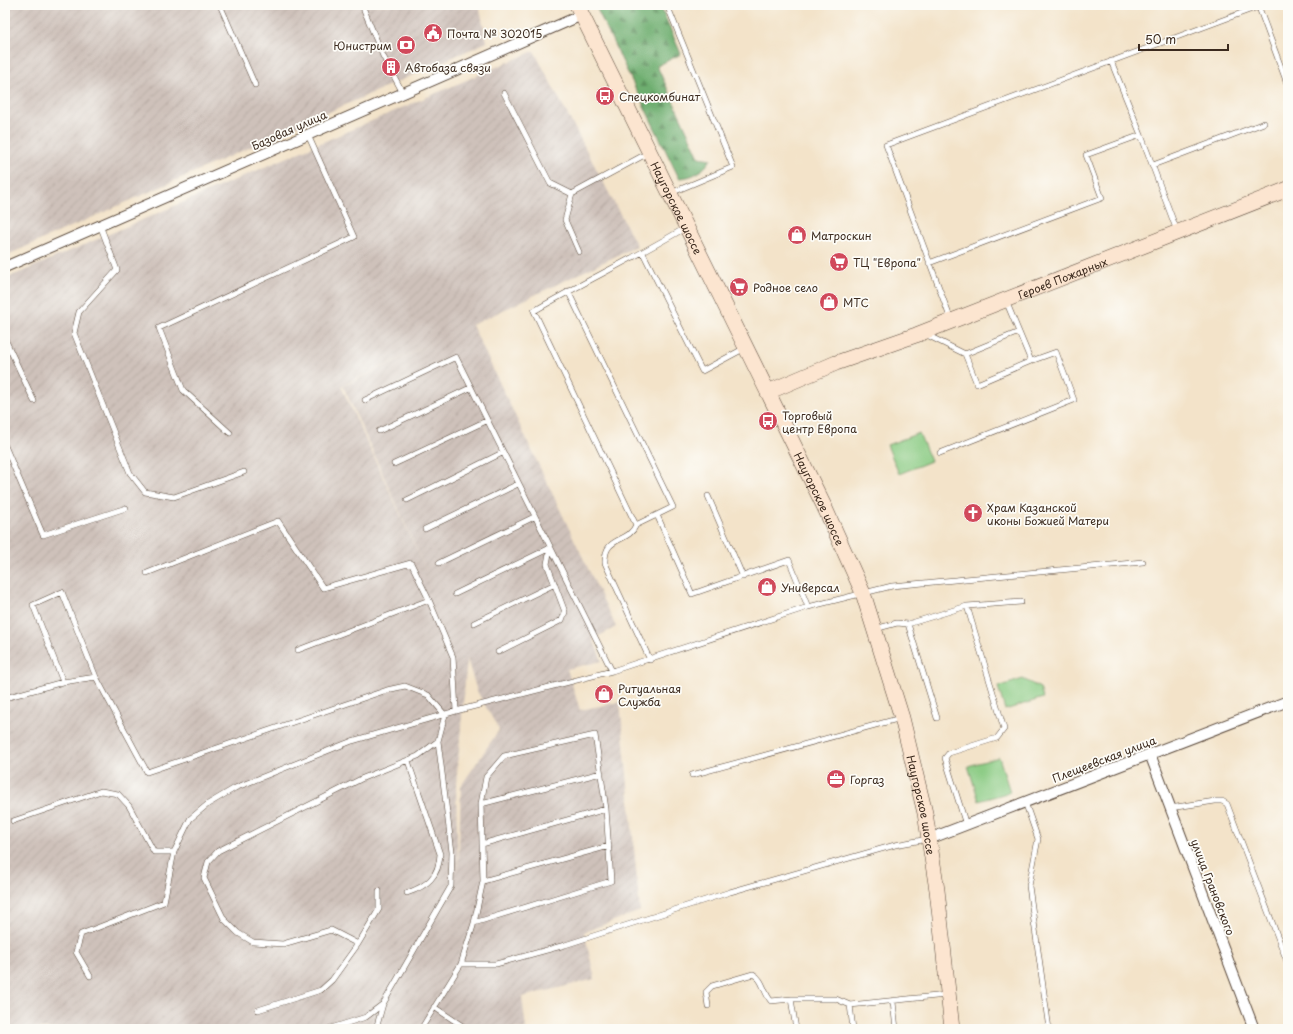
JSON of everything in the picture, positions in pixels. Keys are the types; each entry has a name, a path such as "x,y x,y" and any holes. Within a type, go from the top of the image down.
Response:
{"main road":[{"name":"Наугорское шоссе","path":"579,10 824,506 863,593 876,629 916,770 929,839 952,1029"},
{"name":"Героев Пожарных","path":"768,392 836,363 952,321 1288,189"}],"street":[{"name":"Базовая улица","path":"5,267 403,93 579,10"},
{"name":"Плещеевская улица","path":"929,839 1288,700"},
{"name":"улица Грановского","path":"1150,754 1254,1029"}],"lane":[{"path":"220,5 254,85"},
{"path":"362,5 383,56 403,93"},
{"path":"667,5 733,167 670,194"},
{"path":"952,321 886,145 1260,6 1288,86"},
{"path":"1111,61 1142,135 1178,232"},
{"path":"504,93 550,183 572,194"},
{"path":"1153,165 1264,123"},
{"path":"230,433 183,390 159,328 354,237 308,135"},
{"path":"929,263 1102,198 1086,155 1142,135"},
{"path":"579,252 565,220 572,194 649,153"},
{"path":"100,225 117,270 79,312 74,333 130,473 145,492 174,497 244,472"},
{"path":"636,525 534,311 568,291 643,253 687,227"},
{"path":"643,253 702,371 746,348"},
{"path":"568,291 673,507 636,525 633,532 610,544 604,552 605,563 650,660"},
{"path":"1006,300 1031,361"},
{"path":"921,332 965,354 977,384 1056,352 1074,400 940,453"},
{"path":"965,354 1019,332"},
{"path":"5,339 34,401"},
{"path":"365,400 456,357 486,421 612,671"},
{"path":"379,431 470,388"},
{"path":"394,464 486,421"},
{"path":"5,446 44,535 126,508"},
{"path":"408,500 502,453"},
{"path":"425,529 518,484"},
{"path":"708,496 743,577"},
{"path":"657,515 692,594 789,560 808,607"},
{"path":"439,563 534,517"},
{"path":"147,574 278,521 323,588 411,563 429,600 452,657 456,711"},
{"path":"498,652 562,620 565,612 547,564 550,548"},
{"path":"455,594 550,548"},
{"path":"90,976 76,952 81,934 164,902 174,852 190,819 208,804 235,788 352,742 456,711 612,671 650,660 808,607 892,586 1143,562"},
{"path":"474,623 555,584"},
{"path":"63,682 33,605 62,592 96,677 147,772 387,690 405,686 428,695 444,715"},
{"path":"298,650 429,600"},
{"path":"876,629 897,623 908,624 967,606 1021,602"},
{"path":"966,825 945,758 949,753 997,738 1004,730 967,606"},
{"path":"908,624 937,718"},
{"path":"5,698 63,682 96,677"},
{"path":"376,1029 383,1004 451,886 452,852 438,741 444,715"},
{"path":"692,775 902,718"},
{"path":"421,1029 460,964 474,923 483,881 481,804 486,777 504,756 595,734 606,809 611,881 474,923"},
{"path":"358,944 331,930 283,944 253,942 238,933 224,919 204,878 208,862 218,851 363,778 418,756 438,741"},
{"path":"406,893 424,886 432,877 439,865 440,854 408,760"},
{"path":"481,804 601,773"},
{"path":"13,821 101,791 118,794 129,806 154,852 174,852"},
{"path":"1170,808 1215,801 1222,801 1227,804 1288,964"},
{"path":"1025,802 1038,839 1029,886 1049,1029"},
{"path":"482,844 606,809"},
{"path":"460,964 496,964 565,945 730,892 895,845 929,839"},
{"path":"483,881 609,846"},
{"path":"258,1010 321,990 332,980 358,944 379,909 379,891"},
{"path":"708,1006 706,992 712,986 753,974 760,978 766,995 770,1001 791,999 836,999 850,1005 893,1002 949,995"},
{"path":"791,999 796,1029"},
{"path":"893,1002 896,1029"},
{"path":"328,1029 366,1017 383,1004"},
{"path":"850,1005 853,1029"},
{"path":"434,1007 467,1029"}],"shaded area":[{"path":"5,5 479,5 487,42 5,256"},
{"path":"534,51 637,246 472,325 616,627 593,639 602,661 567,669 580,710 620,702 640,911 584,932 595,979 522,997 526,1029 5,1029 5,279","holes":["446,337 343,386 431,581 341,386","467,659 477,691 499,730 461,786 458,874 456,785"]}],"green space":[{"path":"595,5 660,5 681,54 657,66 699,157 711,159 698,173 689,177 679,178"},
{"path":"919,433 931,461 899,474 887,445"},
{"path":"1023,679 1040,688 1043,698 1005,710 998,687"},
{"path":"999,757 1010,792 979,801 968,766"}],"place":[{"name":"Почта № 302015","path":"433,33"},
{"name":"Юнистрим","path":"406,45"},
{"name":"Автобаза связи","path":"391,67"},
{"name":"Спецкомбинат","path":"605,96"},
{"name":"Матроскин","path":"797,235"},
{"name":"ТЦ \"Европа\"","path":"839,262"},
{"name":"Родное село","path":"739,287"},
{"name":"МТС","path":"829,302"},
{"name":"Торговый центр Европа","path":"768,421"},
{"name":"Храм Казанской иконы Божией Матери","path":"973,513"},
{"name":"Универсал","path":"767,587"},
{"name":"Ритуальная Служба","path":"604,694"},
{"name":"Горгаз","path":"836,779"}]}
